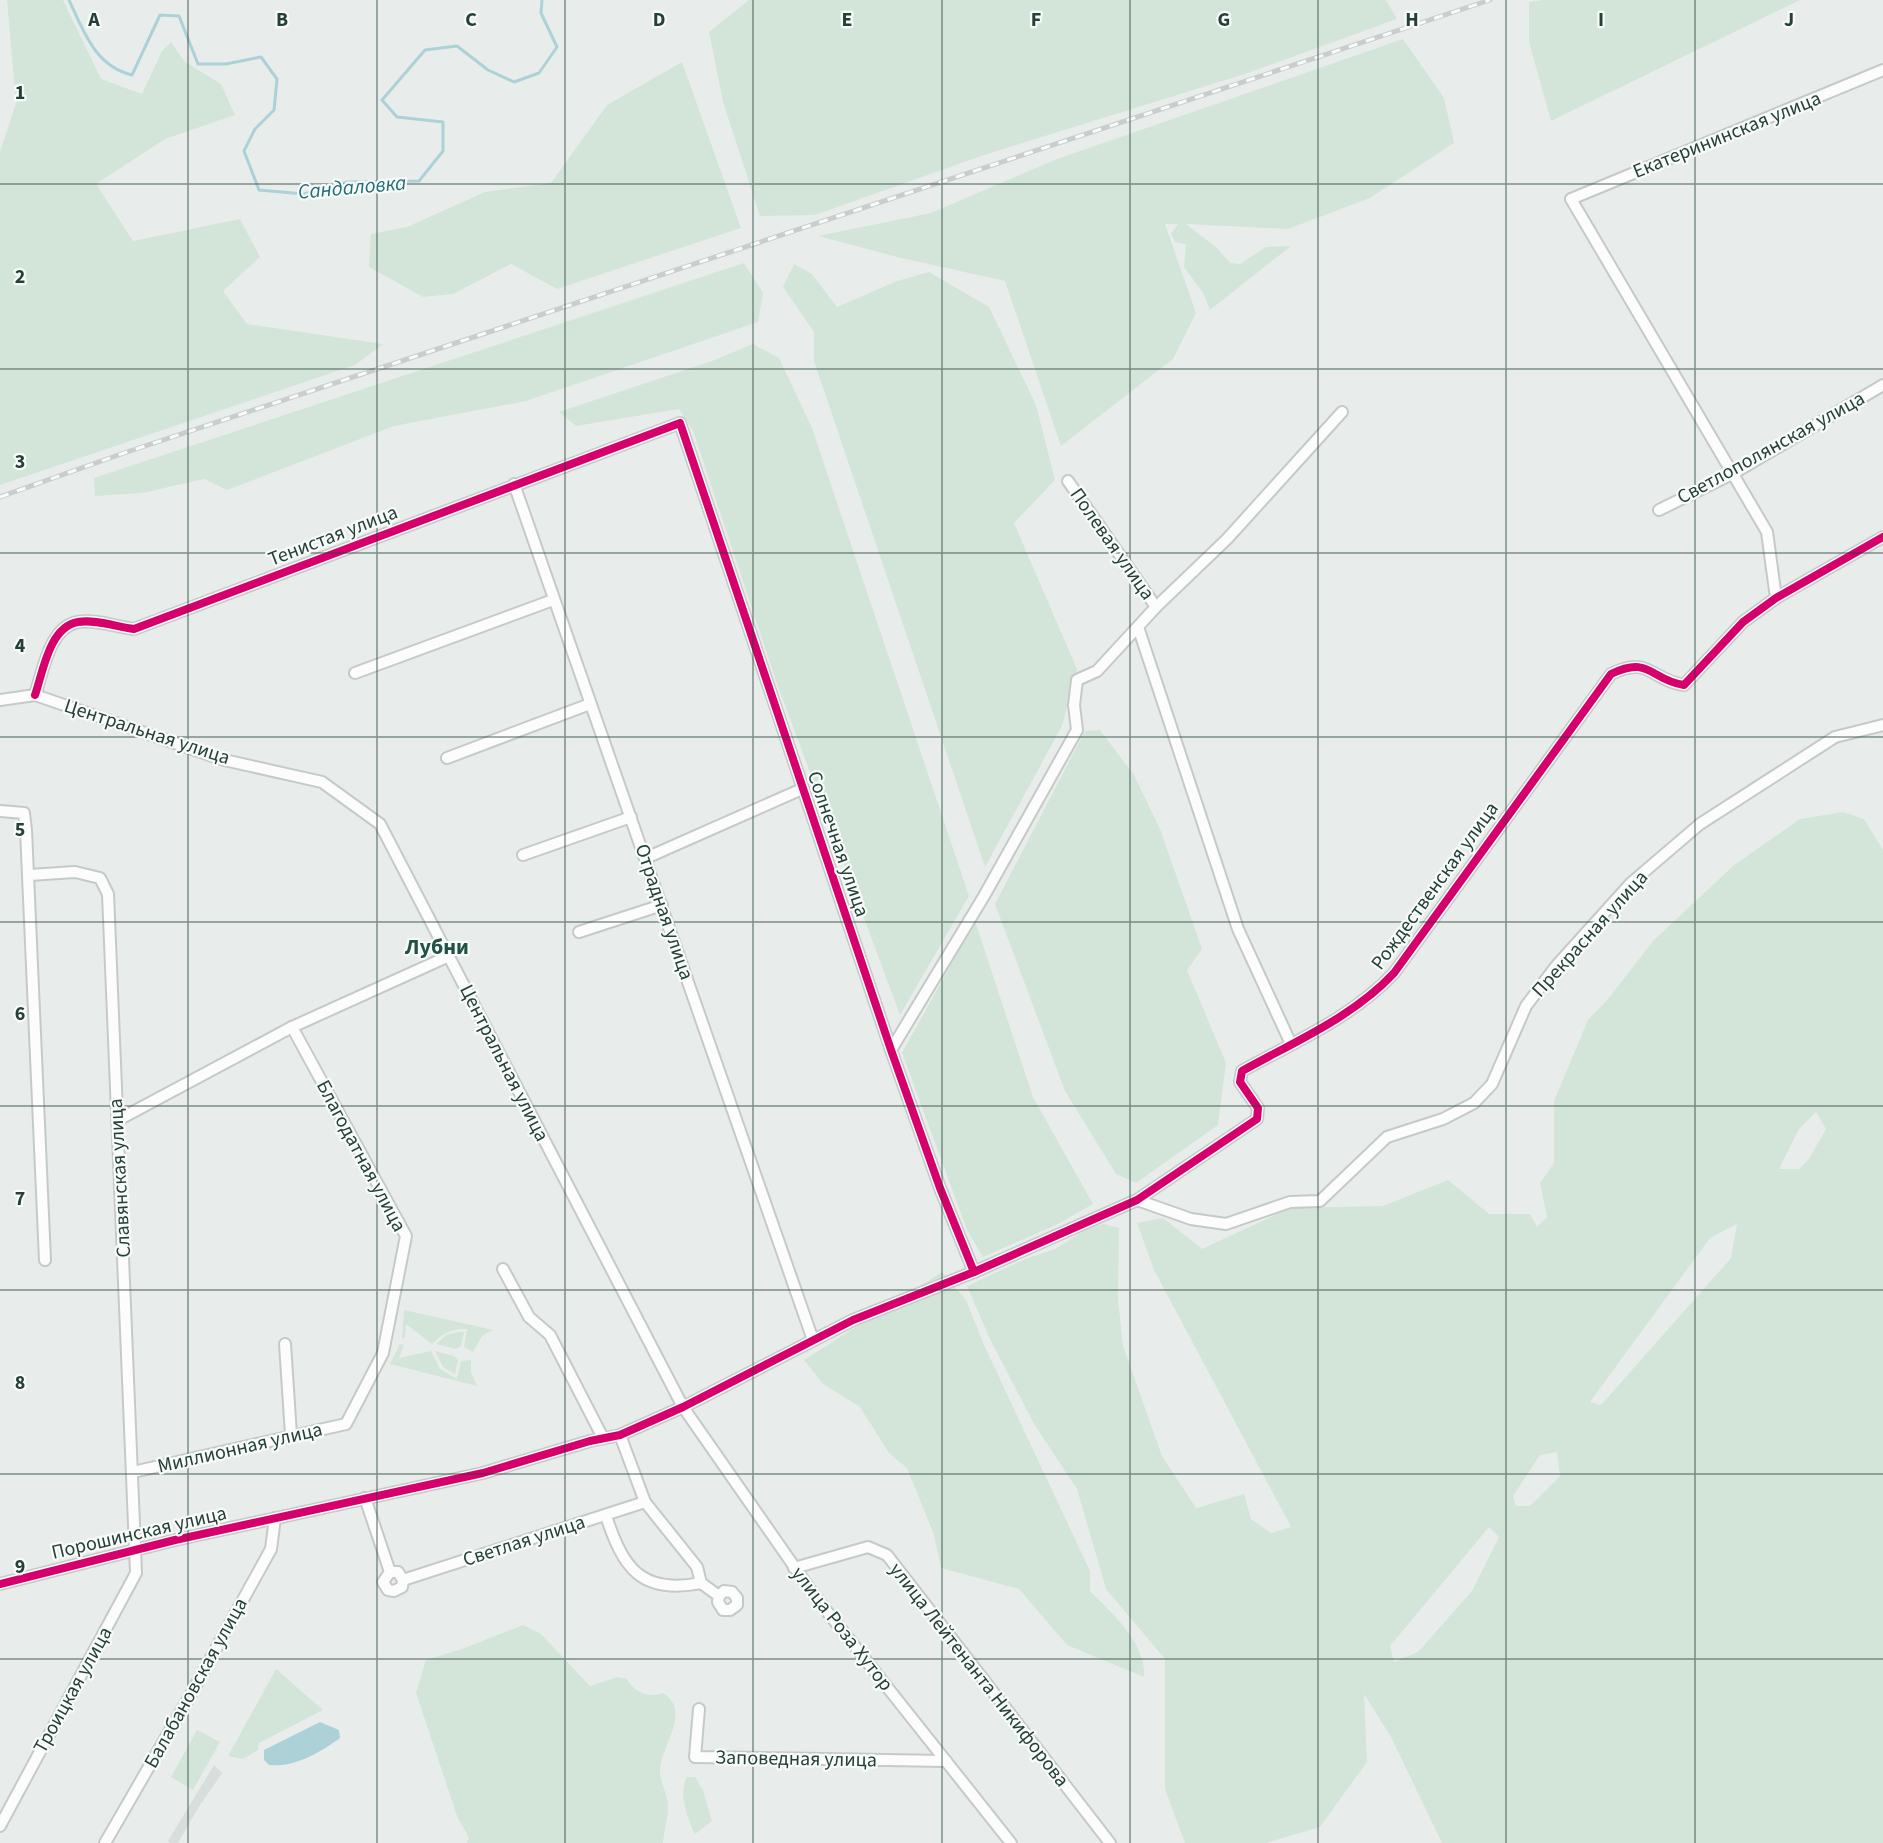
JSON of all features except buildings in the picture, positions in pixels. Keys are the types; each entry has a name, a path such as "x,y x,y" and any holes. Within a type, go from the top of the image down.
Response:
{"street":[{"name":"Екатерининская улица","path":"1734,473 1571,199 1883,70"},
{"name":"Светлополянская улица","path":"1659,510 1734,473 1883,385"},
{"path":"891,1050 984,896 1077,730 1074,705 1077,680 1097,671 1156,607 1227,538 1342,412"},
{"name":"Тенистая улица","path":"35,695 56,637 68,625 80,621 134,629 680,423"},
{"name":"Солнечная улица","path":"680,423 891,1050 940,1188 974,1272"},
{"path":"1734,473 1767,531 1776,598 1883,537"},
{"name":"Полевая улица","path":"1068,481 1156,607"},
{"name":"Отрадная улица","path":"514,484 813,1340"},
{"name":"Рождественская улица","path":"1242,1071 1351,1009 1376,991 1394,973 1611,674 1624,668 1640,666 1671,683 1683,685 1743,622 1776,598"},
{"path":"355,673 553,600"},
{"path":"1138,627 1238,929 1291,1044"},
{"name":"Центральная улица","path":"0,700 35,695 224,760 322,782 380,824 683,1407"},
{"path":"447,758 590,704"},
{"name":"Прекрасная улица","path":"1137,1200 1191,1219 1226,1224 1290,1202 1308,1202 1325,1197 1388,1137 1443,1119 1474,1103 1492,1084 1526,1006 1557,965 1631,883 1700,824 1835,737 1883,725"},
{"path":"646,858 802,789"},
{"path":"0,811 24,813 29,875 45,1260"},
{"path":"523,855 631,817"},
{"name":"Славянская улица","path":"29,875 75,872 100,879 108,894 135,1551"},
{"path":"579,932 662,905"},
{"path":"118,1120 292,1027 449,956"},
{"name":"Благодатная улица","path":"292,1027 406,1236 383,1353 346,1424"},
{"name":"Порошинская улица","path":"0,1584 280,1517 483,1473 620,1435 683,1407 853,1320 974,1272 1137,1200 1257,1119 1258,1108 1240,1082 1242,1071"},
{"path":"503,1269 529,1317 550,1335 603,1438"},
{"path":"285,1344 291,1435"},
{"name":"улица Роза Хутор","path":"683,1407 794,1568 1011,1843"},
{"name":"Миллионная улица","path":"133,1472 346,1424"},
{"path":"620,1435 645,1502 697,1567 701,1583"},
{"path":"365,1498 390,1572 398,1572 403,1580"},
{"name":"Светлая улица","path":"390,1572 383,1582 388,1590 400,1589 403,1580 645,1502"},
{"path":"606,1516 625,1560 645,1581 666,1584 701,1583 719,1596"},
{"name":"Балабановская улица","path":"105,1843 191,1694 270,1549 280,1517"},
{"name":"улица Лейтенанта Никифорова","path":"794,1568 868,1547 887,1555 1110,1843"},
{"name":"Троицкая улица","path":"0,1826 136,1573 135,1551"},
{"name":"Заповедная улица","path":"699,1709 695,1757 946,1761"}],"shaded area":[{"path":"214,1765 222,1773 178,1843 170,1843 168,1841"}],"green space":[{"path":"7,0 63,0 101,79 142,94 162,51 171,42 184,61 221,84 235,115 165,139 96,184 133,241 240,219 260,257 223,291 247,324 383,344 355,365 0,485 0,152 16,103"},
{"path":"749,0 1386,0 1397,19 1248,73 984,155 815,215 760,216 723,102 709,32"},
{"path":"1543,0 1800,0 1551,121 1529,42 1529,2"},
{"path":"1403,39 1444,98 1454,143 1370,198 1288,229 1186,224 1217,248 1230,263 1240,264 1266,247 1291,246 1210,310 1203,293 1184,267 1186,244 1175,242 1171,234 1178,224 1165,224 1196,313 1173,359 1061,446 1005,281 901,258 818,236 931,213 1057,159"},
{"path":"682,62 741,228 557,289 511,264 453,294 423,297 369,267 371,234 407,227 485,192 551,183 607,105"},
{"path":"744,263 763,293 758,322 526,401 394,426 227,490 204,479 142,493 95,496 94,478"},
{"path":"794,264 812,274 837,307 897,281 929,272 989,307 1036,405 1055,480 1014,523 1077,669 1062,726 985,867 814,361 814,332 783,287"},
{"path":"753,344 779,358 812,428 969,896 900,1015 776,681 693,431 679,409 576,426 559,412 712,361"},
{"path":"1100,730 1134,775 1160,829 1202,949 1187,970 1226,1063 1218,1125 1136,1183 1116,1174 1065,1091 995,904 1085,731"},
{"path":"1843,812 1864,819 1883,850 1883,1843 1442,1843 1391,1737 1364,1694 1367,1762 1320,1827 1266,1843 1185,1843 1165,1789 1165,1659 1106,1589 1077,1489 1034,1424 990,1339 967,1286 1025,1259 1055,1249 1088,1228 1104,1224 1119,1228 1118,1299 1123,1346 1162,1456 1196,1508 1244,1494 1251,1519 1271,1533 1291,1527 1154,1270 1137,1223 1163,1218 1202,1249 1290,1208 1383,1206 1448,1180 1489,1214 1530,1214 1537,1227 1547,1217 1540,1183 1554,1163 1554,1101 1588,1020 1608,999 1653,941 1733,866 1800,819","holes":["1816,1112 1826,1129 1809,1159 1799,1169 1779,1169 1799,1129","1737,1224 1731,1258 1601,1405 1590,1402 1710,1238","1557,1452 1560,1476 1530,1506 1516,1506 1513,1496 1540,1455","1489,1527 1499,1537 1472,1591 1418,1652 1394,1662 1390,1646"]},
{"path":"975,921 1033,1097 1093,1204 1058,1224 983,1257 967,1230 902,1053"},
{"path":"942,1272 966,1300 984,1345 1090,1571 1090,1591 1134,1641 1140,1653 1144,1677 1067,1645 1019,1589 941,1568 934,1535 907,1468 889,1453 860,1407 823,1384 804,1360"},
{"path":"404,1310 493,1330 482,1336 473,1352 464,1347 467,1329 448,1332 432,1344 406,1324 405,1338 402,1338"},
{"path":"464,1332 461,1346 456,1349 436,1344 446,1335"},
{"path":"400,1344 404,1345 399,1358 431,1351 440,1369 457,1379 461,1361 471,1360 471,1372 477,1386 390,1364"},
{"path":"435,1351 454,1356 458,1360 455,1374 443,1367"},
{"path":"523,1625 541,1634 590,1686 618,1677 627,1679 634,1688 642,1693 652,1695 663,1693 671,1700 675,1709 675,1718 660,1769 668,1806 663,1843 467,1843 469,1838 457,1816 416,1693 426,1660 462,1649"},
{"path":"276,1669 323,1710 259,1743 258,1750 243,1759 228,1756"},
{"path":"197,1730 220,1742 193,1790 171,1777"},
{"path":"687,1777 695,1777 703,1790 712,1821 695,1834 683,1797"}],"water":[{"path":"320,1722 339,1730 340,1738 316,1753 288,1764 269,1765 264,1760 264,1750"}],"waterway":[{"name":"Сандаловка","path":"69,0 92,46 100,56 119,71 132,75 160,15 179,16 198,64 226,64 261,57 277,79 274,110 255,129 244,151 259,190 304,194 348,182 419,181 443,151 443,122 397,117 382,100 425,50 457,46 488,70 514,82 539,73 557,47 541,13 542,0"}],"railway":[{"path":"0,497 124,453 1490,0"}],"cycle path":[{"path":"35,695 44,663 54,641 68,626 78,622 92,622 134,629 680,423 891,1050 940,1188 974,1272"},
{"path":"0,1584 175,1540 483,1473 590,1441 620,1435 683,1407 853,1320 974,1272 1137,1200 1257,1119 1258,1108 1240,1082 1242,1071 1342,1016 1378,989 1394,973 1611,674 1634,667 1642,668 1684,685 1743,622 1776,598 1883,537"}],"district":[{"name":"Лубни","path":"437,947"}]}
